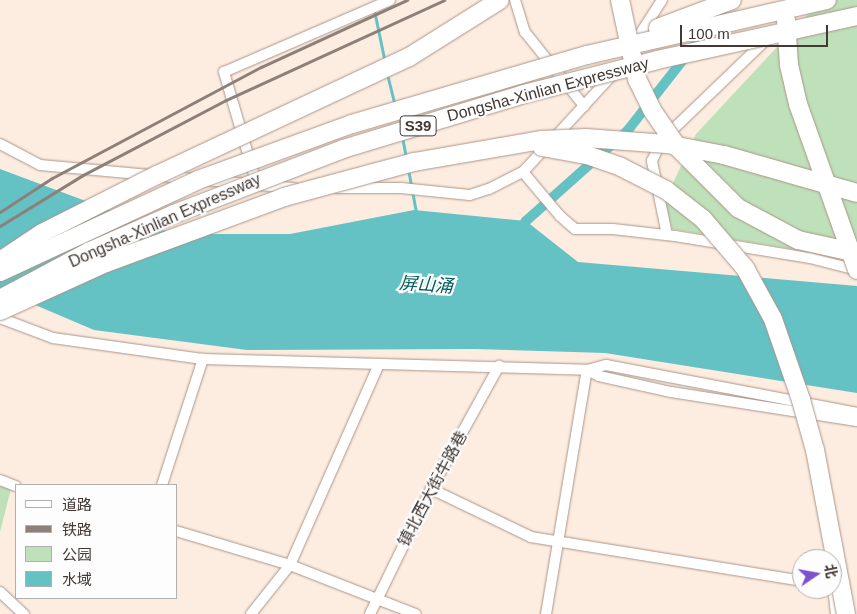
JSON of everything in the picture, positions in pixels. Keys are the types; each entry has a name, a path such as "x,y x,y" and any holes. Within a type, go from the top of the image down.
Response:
{"highway":[{"path":"0,260 42,233 157,175 409,57 500,0"},
{"path":"620,0 638,79 652,110 678,148 738,208 798,240 857,253"},
{"path":"587,55 732,0"},
{"path":"789,0 786,36 794,89 857,270"},
{"name":"Dongsha-Xinlian Expressway","path":"0,272 241,162 352,124 587,55 827,0"},
{"name":"Dongsha-Xinlian Expressway","path":"0,299 88,252 174,214 343,149 533,92 666,58 857,16"},
{"path":"0,311 106,263 275,200 414,162 512,144 586,138 667,144 724,155 857,193"},
{"path":"512,144 587,155 621,167 666,190 703,219 745,268 773,319 801,400 815,450 846,614"}],"street":[{"path":"258,187 224,72 390,0"},
{"path":"515,0 525,32 584,106"},
{"path":"0,144 40,165 258,187 401,188 470,196 523,172 612,78 662,0"},
{"path":"667,235 652,161 662,140 811,0"},
{"path":"523,172 533,187 560,216 570,226 581,230 613,228 667,235 810,258 857,270"},
{"path":"0,318 53,338 203,359 587,370 606,365 857,413"},
{"path":"162,484 203,359"},
{"path":"251,614 290,565 379,364"},
{"name":"镇北西大街牛路巷","path":"370,614 431,489 499,366"},
{"path":"587,370 599,376 671,392 857,421"},
{"path":"546,614 587,370"},
{"path":"0,480 15,486"},
{"path":"431,489 531,537 792,579"},
{"path":"178,532 290,565 378,597 416,614"},
{"path":"0,592 24,614"},
{"path":"834,599 836,614"}],"green space":[{"path":"821,0 857,0 857,260 672,229 665,200 696,134"},
{"path":"0,484 11,489 0,532"}],"water":[{"name":"屏山涌","path":"0,169 174,234 290,234 414,210 526,221 578,262 857,286 857,393 605,353 474,349 247,350 94,330 0,290"}],"waterway":[{"path":"519,231 526,221 628,130 726,5"},
{"path":"374,10 385,63"},
{"path":"387,74 395,107"},
{"path":"402,137 406,158"},
{"path":"408,169 416,212"}],"railway":[{"path":"0,212 52,178 261,67 407,0"},
{"path":"0,226 83,175 226,100 444,0"}]}
